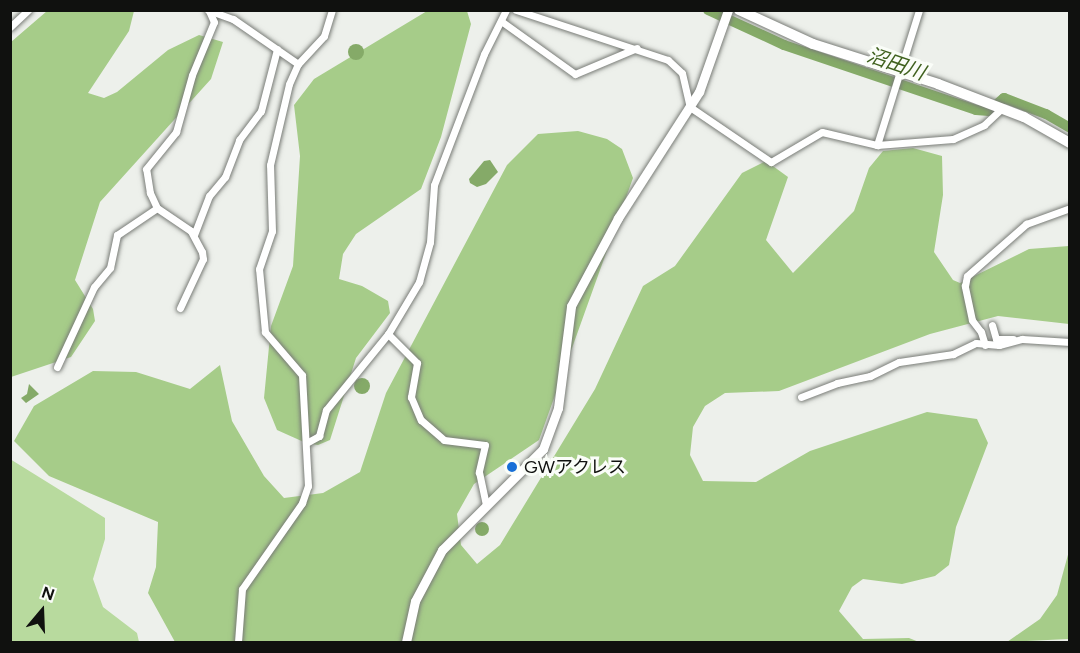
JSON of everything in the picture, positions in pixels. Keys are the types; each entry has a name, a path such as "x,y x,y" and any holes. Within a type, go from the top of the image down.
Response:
{"main road":[{"path":"739,10 813,44 897,70 996,107 1070,143"}],"street":[{"path":"10,27 28,10"},
{"path":"238,642 242,588 302,503 308,486 308,442 303,375 265,333 260,304 259,269 272,231 270,165 289,84 298,64 320,43 332,10"},
{"path":"308,442 319,436 326,410 388,334 419,282 428,251 434,185 484,54 506,10"},
{"path":"516,10 656,53 677,67 690,107 771,162 822,132 843,140 877,145 953,139 984,125 996,107"},
{"path":"406,642 415,602 428,571 442,550 543,449 558,408 572,306 618,218 690,107 706,75 728,10"},
{"path":"877,145 897,70 919,10"},
{"path":"208,11 233,20 298,64"},
{"path":"180,308 203,259 194,235 157,208 150,193 146,169 176,132 190,82 213,22 208,11"},
{"path":"501,21 575,74 638,48"},
{"path":"194,235 209,196 225,177 239,140 261,111 277,49"},
{"path":"57,367 94,287 110,268 117,235 157,208"},
{"path":"985,345 981,332 972,320 965,286 967,276 1026,224 1070,208"},
{"path":"992,325 996,339 1070,342"},
{"path":"388,334 417,363 411,397 421,420 444,440 485,444 479,472 486,505"},
{"path":"801,397 837,383 870,376 900,362 953,354 976,343 985,345 1016,339"}],"shaded area":[{"path":"47,11 134,11 129,31 88,93 104,98 117,92 168,50 199,35 223,42 211,79 100,202 75,280 93,309 95,321 71,357 11,377 11,42"},
{"path":"427,11 467,11 471,24 441,137 421,189 356,234 343,254 339,279 362,286 388,301 390,313 356,358 330,440 318,445 306,443 277,430 264,398 271,326 293,266 300,156 294,105 314,79"},
{"path":"356,44 364,52 356,60 348,52"},
{"path":"578,131 607,139 622,149 633,178 539,440 474,484 457,514 461,545 477,564 500,545 595,389 643,286 675,266 742,173 766,161 788,177 766,240 793,273 854,211 869,168 883,151 913,148 942,156 943,195 934,252 953,280 960,283 1029,249 1069,246 1069,324 998,316 930,334 779,391 725,393 705,406 693,427 690,455 703,481 756,482 810,451 927,412 977,419 988,443 956,527 949,565 935,576 902,584 863,579 852,587 839,611 863,639 909,638 919,642 175,642 148,593 156,567 158,522 49,476 14,441 34,406 93,371 136,372 190,389 220,365 232,421 264,476 284,498 323,493 360,472 386,393 507,165 538,134"},
{"path":"490,160 498,172 486,184 477,187 470,183 469,179 484,161"},
{"path":"362,378 370,386 362,394 354,386"},
{"path":"29,384 39,394 26,403 21,398 27,394"},
{"path":"10,459 105,518 105,539 93,579 103,607 137,633 139,642 11,642"},
{"path":"479,522 485,522 489,529 485,536 479,536 475,532 475,526"},
{"path":"1069,551 1069,639 1007,642 1040,619 1057,595"}],"waterway":[{"name":"沼田川","path":"708,10 784,45 976,110 989,111 1004,98 1046,114 1070,128"}],"place":[{"name":"GWアクレス","path":"512,467"}]}
